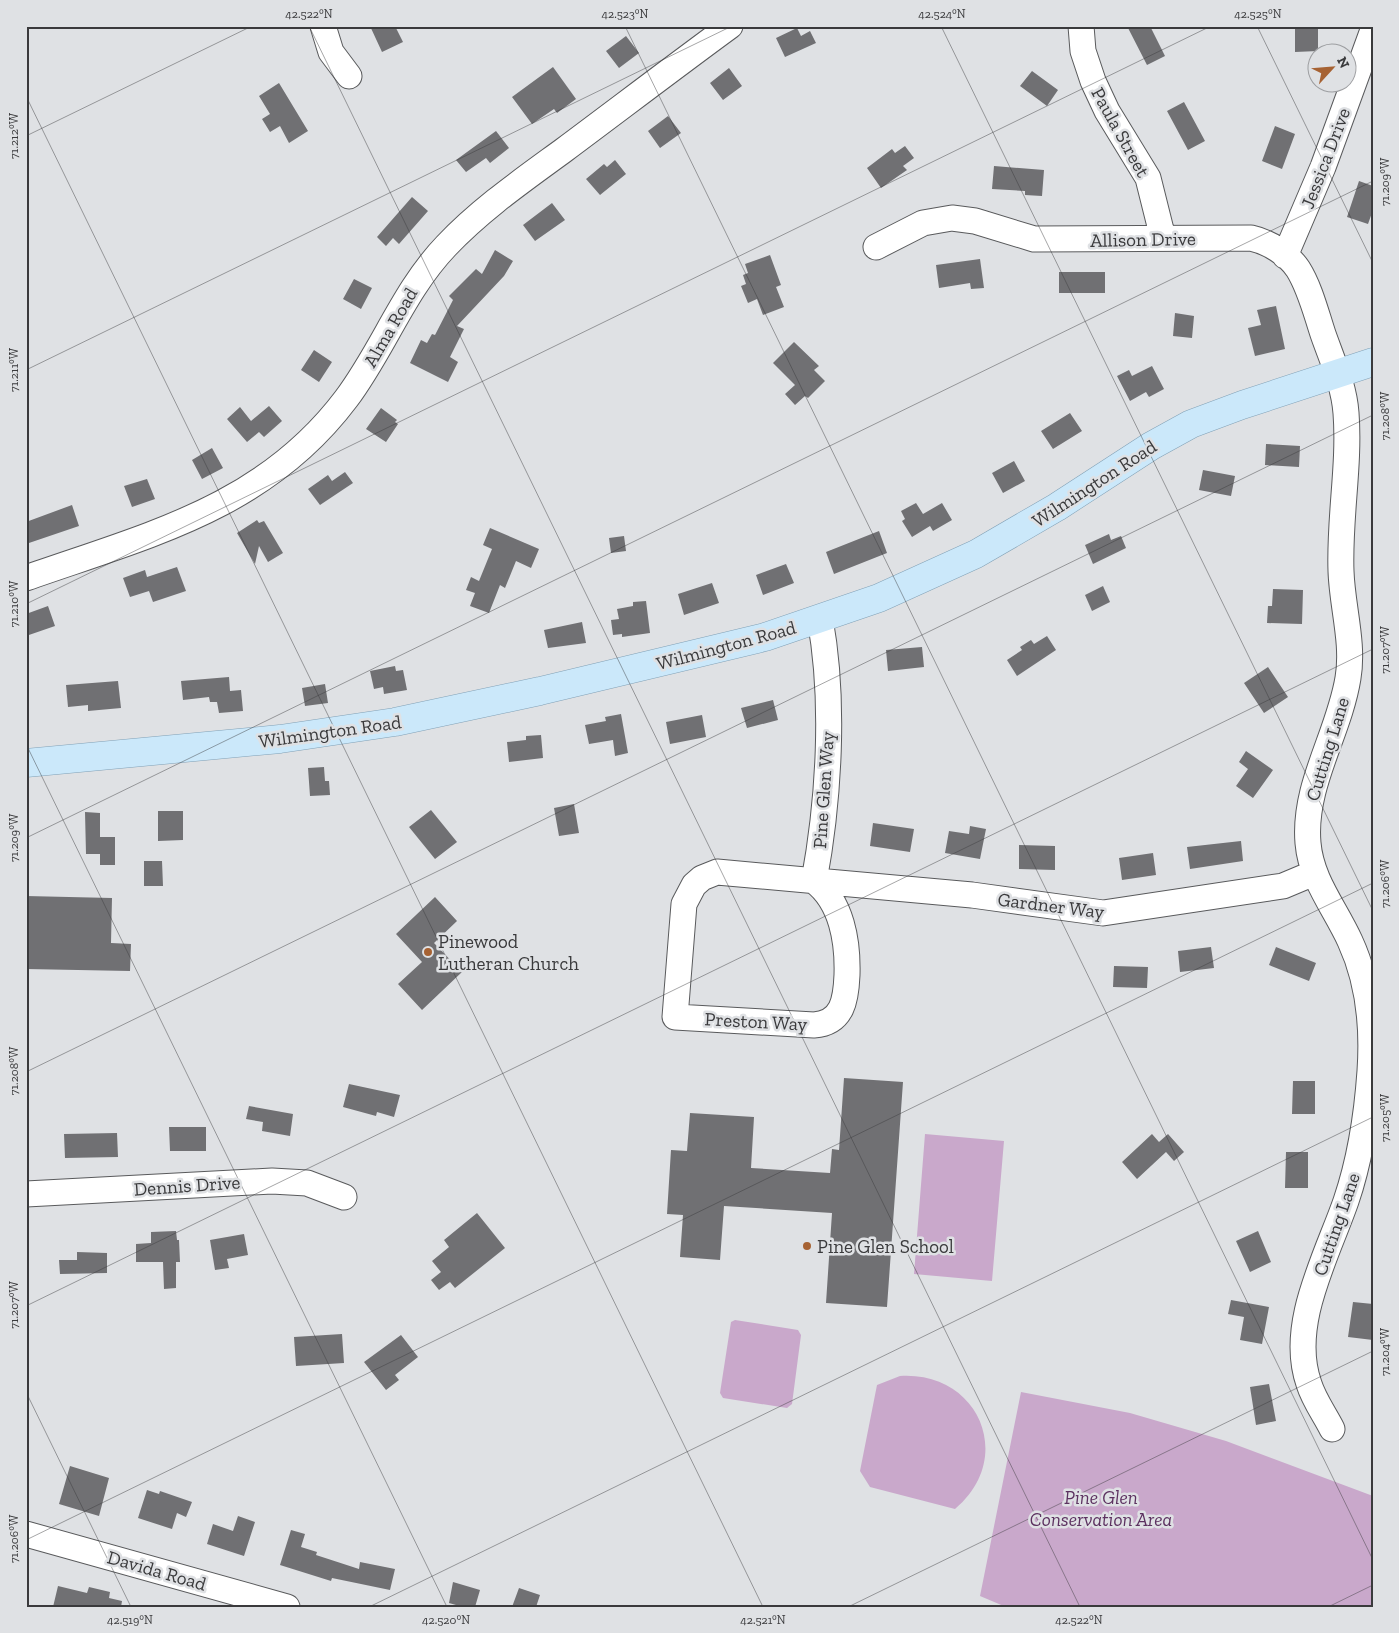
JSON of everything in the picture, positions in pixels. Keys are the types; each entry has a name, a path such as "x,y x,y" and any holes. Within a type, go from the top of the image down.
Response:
{"main road":[{"name":"Wilmington Road","path":"26,763 306,736 395,722 689,656 765,637 820,619 913,584 976,554 1025,527 1144,450 1191,424 1373,362"}],"street":[{"path":"323,26 331,52 349,76"},
{"name":"Alma Road","path":"26,578 190,520 226,502 282,465 298,451 345,401 357,384 409,292 447,245 512,188 730,26"},
{"name":"Paula Street","path":"1081,26 1083,51 1093,81 1107,111 1148,178 1163,238"},
{"name":"Jessica Drive","path":"1285,256 1323,167 1373,30"},
{"name":"Allison Drive","path":"876,247 924,224 952,218 975,221 1034,239 1251,238 1269,244 1297,268 1306,287 1337,373"},
{"name":"Cutting Lane","path":"1332,1429 1308,1382 1305,1324 1313,1288 1354,1176 1366,1110 1372,1034 1367,996 1358,961 1346,933 1314,873 1308,840 1310,804 1343,700 1350,664 1341,572 1346,413 1337,373"},
{"name":"Pine Glen Way","path":"814,881 826,806 827,673 820,619"},
{"name":"Preston Way","path":"723,872 814,881 833,904 842,924 845,940 846,995 839,1014 827,1022 814,1025 675,1017 684,904 694,885 707,875 723,872"},
{"name":"Gardner Way","path":"814,881 972,895 1103,913 1283,886 1314,873"},
{"name":"Dennis Drive","path":"26,1194 272,1181 307,1183 344,1197"},
{"name":"Davida Road","path":"26,1534 287,1607"}],"green space":[{"path":"925,1134 1004,1141 992,1281 914,1274"},
{"path":"735,1320 798,1330 801,1335 792,1404 787,1408 723,1398 720,1393 731,1322"},
{"path":"900,1376 928,1378 950,1388 968,1402 980,1422 985,1443 983,1466 973,1488 955,1509 870,1487 860,1471 877,1385"},
{"name":"Pine Glen Conservation Area","path":"1021,1392 1130,1413 1226,1441 1373,1496 1373,1607 1006,1607 980,1596"}],"building":[{"path":"370,26 395,26 403,42 382,52"},
{"path":"1127,26 1150,26 1165,56 1147,65"},
{"path":"1295,26 1318,26 1318,42 1306,42 1306,52 1295,52"},
{"path":"797,28 801,36 810,31 816,43 785,57 776,38"},
{"path":"626,36 639,53 619,68 606,51"},
{"path":"553,67 576,99 557,113 554,109 532,124 512,97"},
{"path":"729,68 742,86 723,100 710,83"},
{"path":"1032,71 1058,90 1047,106 1020,86"},
{"path":"279,83 308,131 289,143 280,126 270,132 262,119 270,114 259,96"},
{"path":"1184,102 1205,141 1188,150 1167,111"},
{"path":"668,116 681,133 660,148 648,131"},
{"path":"1275,126 1295,134 1282,169 1262,161"},
{"path":"496,131 509,148 490,163 486,158 466,172 456,160"},
{"path":"905,146 914,158 903,166 907,170 881,188 867,168 892,149 895,153"},
{"path":"615,160 626,174 600,195 586,179 604,164 607,167"},
{"path":"994,166 1044,170 1042,196 1025,195 1025,191 992,189"},
{"path":"1359,181 1373,186 1373,210 1368,224 1347,217"},
{"path":"412,197 428,211 399,244 393,238 386,246 377,237"},
{"path":"552,203 565,220 535,241 523,225"},
{"path":"495,250 513,261 504,276 457,326 464,329 450,357 458,362 448,382 410,363 421,340 427,343 432,334 435,335 453,300 449,296 476,269 482,274"},
{"path":"770,255 781,285 776,287 784,307 763,315 757,299 748,303 741,286 746,284 743,275 748,273 745,264"},
{"path":"980,259 984,288 971,289 970,283 939,288 936,265"},
{"path":"1059,272 1105,272 1105,293 1059,293"},
{"path":"354,279 372,288 361,309 343,299"},
{"path":"1276,306 1285,349 1255,356 1248,328 1261,325 1257,310"},
{"path":"1175,313 1194,316 1192,338 1173,336"},
{"path":"794,342 819,366 814,370 825,381 808,398 805,396 795,405 785,394 795,385 773,363"},
{"path":"314,350 332,362 319,382 301,370"},
{"path":"1152,366 1164,389 1149,397 1146,392 1130,401 1117,376 1129,370 1132,376"},
{"path":"269,406 282,421 264,437 259,432 247,442 227,419 240,407 251,421"},
{"path":"381,408 397,420 395,422 398,424 386,442 366,429"},
{"path":"1070,413 1082,431 1053,449 1041,431"},
{"path":"1266,444 1300,446 1299,467 1265,465"},
{"path":"212,448 223,468 202,479 192,460"},
{"path":"1014,461 1025,481 1003,493 992,473"},
{"path":"1203,470 1235,476 1231,496 1199,490"},
{"path":"345,472 353,483 320,505 308,489 328,475 332,481"},
{"path":"147,479 155,499 132,507 124,486"},
{"path":"916,503 923,514 942,503 952,520 933,531 930,526 912,537 902,521 905,519 901,511"},
{"path":"72,505 79,526 26,544 26,522"},
{"path":"257,520 259,523 264,521 283,553 268,562 259,546 255,564 237,533"},
{"path":"490,528 539,549 531,568 516,561 505,588 500,585 489,613 470,606 475,593 466,590 471,577 479,581 492,549 483,545"},
{"path":"879,531 887,553 834,574 826,552"},
{"path":"1109,534 1111,540 1121,536 1126,548 1093,564 1085,545"},
{"path":"624,536 626,551 611,553 609,538"},
{"path":"786,564 794,583 763,595 756,575"},
{"path":"177,567 186,591 153,602 149,591 130,597 123,578 145,570 147,577"},
{"path":"712,583 719,603 684,615 678,594"},
{"path":"1103,586 1110,602 1092,611 1085,595"},
{"path":"1273,589 1303,590 1302,624 1267,623 1268,606 1272,606"},
{"path":"646,601 650,633 622,637 622,634 613,635 611,620 619,619 617,609 633,606 633,602"},
{"path":"48,606 55,626 26,636 26,614"},
{"path":"582,622 586,643 548,648 544,630"},
{"path":"1047,636 1056,650 1017,676 1007,660 1022,650 1020,647 1031,640 1034,644"},
{"path":"922,647 924,667 888,671 886,650"},
{"path":"395,666 396,671 403,670 407,690 384,694 383,687 374,689 370,671"},
{"path":"1268,667 1288,697 1264,713 1244,683"},
{"path":"229,677 230,691 241,690 243,711 219,713 217,702 210,702 209,697 183,700 181,681"},
{"path":"118,681 121,708 88,711 88,705 68,707 66,685"},
{"path":"325,684 328,703 305,706 302,688"},
{"path":"773,700 778,720 747,728 741,708"},
{"path":"621,714 628,753 615,756 613,740 589,744 585,725 606,721 605,717"},
{"path":"702,715 706,737 670,744 666,722"},
{"path":"541,735 543,758 509,762 507,742 526,740 526,736"},
{"path":"1246,751 1273,770 1253,798 1236,786 1248,769 1239,762"},
{"path":"324,767 325,781 329,781 330,795 310,796 308,768"},
{"path":"574,804 579,833 559,836 554,808"},
{"path":"431,810 457,842 435,859 409,827"},
{"path":"158,811 183,811 183,840 158,841"},
{"path":"85,812 100,813 100,837 115,837 115,865 100,865 100,854 86,854"},
{"path":"873,823 914,829 910,852 870,846"},
{"path":"970,826 986,829 980,859 945,853 949,831 969,834"},
{"path":"1241,841 1243,861 1190,869 1187,847"},
{"path":"1019,845 1055,846 1055,870 1019,869"},
{"path":"1153,853 1156,875 1122,880 1119,858"},
{"path":"144,861 162,861 163,886 144,886"},
{"path":"26,896 112,898 111,943 131,944 130,971 26,969"},
{"name":"Pinewood Lutheran Church","path":"435,897 457,921 434,943 462,972 422,1010 398,984 422,962 396,934"},
{"path":"1211,947 1214,968 1180,972 1178,951"},
{"path":"1276,947 1316,963 1309,981 1269,965"},
{"path":"1114,966 1148,967 1147,988 1113,987"},
{"path":"844,1078 903,1082 887,1307 826,1303 832,1213 724,1206 720,1260 680,1257 683,1215 667,1214 671,1150 687,1151 690,1113 754,1117 751,1168 830,1173 832,1149 839,1150"},
{"path":"1293,1081 1315,1081 1315,1114 1292,1114"},
{"path":"349,1084 400,1095 394,1117 377,1112 376,1116 343,1107"},
{"path":"249,1106 293,1114 290,1136 262,1131 263,1122 246,1119"},
{"path":"169,1127 206,1127 206,1151 170,1151"},
{"path":"117,1133 118,1157 65,1158 64,1134"},
{"path":"1152,1134 1159,1142 1168,1134 1184,1152 1174,1161 1166,1152 1137,1179 1122,1162"},
{"path":"1286,1152 1308,1152 1308,1188 1285,1188"},
{"path":"477,1213 505,1248 455,1288 450,1282 439,1290 431,1280 441,1272 432,1261 449,1247 444,1240"},
{"path":"176,1231 177,1240 179,1240 180,1262 176,1262 176,1288 164,1289 163,1262 136,1262 136,1244 151,1243 151,1232"},
{"path":"1258,1231 1271,1262 1250,1272 1236,1241"},
{"path":"244,1234 248,1255 227,1259 229,1268 215,1270 210,1240"},
{"path":"77,1252 107,1253 107,1273 60,1274 59,1260 77,1260"},
{"path":"1231,1300 1269,1307 1262,1344 1240,1340 1244,1317 1228,1314"},
{"path":"1353,1302 1373,1304 1373,1340 1348,1337"},
{"path":"342,1334 344,1363 296,1366 294,1337"},
{"path":"401,1335 418,1357 395,1375 399,1380 386,1390 364,1362"},
{"path":"1269,1384 1276,1421 1256,1425 1250,1387"},
{"path":"70,1466 109,1478 99,1516 59,1504"},
{"path":"147,1490 159,1494 160,1491 192,1502 186,1517 177,1513 172,1529 138,1518"},
{"path":"238,1516 255,1522 244,1556 207,1544 213,1524 233,1531"},
{"path":"291,1530 305,1534 301,1547 317,1552 316,1555 359,1569 360,1562 395,1569 390,1590 332,1578 331,1581 280,1565"},
{"path":"453,1582 480,1590 475,1607 463,1607 449,1603"},
{"path":"58,1586 87,1593 89,1587 110,1592 109,1598 122,1601 121,1607 53,1607"},
{"path":"519,1588 540,1595 536,1607 512,1607"}],"place":[{"name":"Pinewood Lutheran Church","path":"428,952"},
{"name":"Pine Glen School","path":"807,1246"}]}
